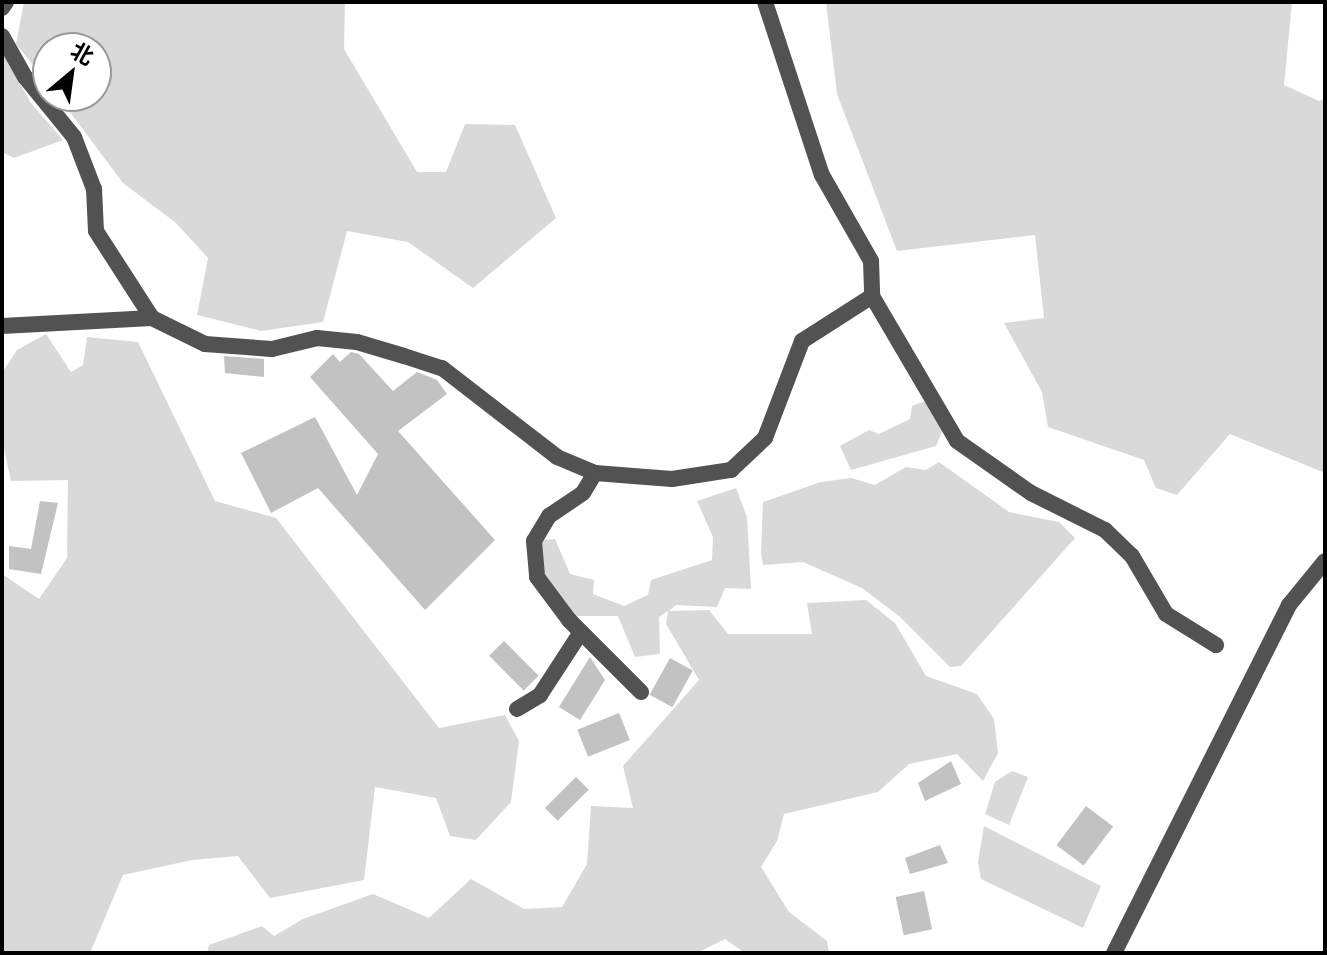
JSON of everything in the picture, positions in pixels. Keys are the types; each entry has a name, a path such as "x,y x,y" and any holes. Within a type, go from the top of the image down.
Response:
{"street":[{"path":"2,8 6,2"},
{"path":"765,2 822,175 871,261 872,296 957,441 1031,493 1105,530 1132,556 1166,614 1216,645"},
{"path":"2,36 25,77 74,137 94,189 96,231 152,318"},
{"path":"2,326 152,318 205,344 272,349 317,338 343,341 442,368 557,457 595,473 672,479 731,470 765,438 802,341 872,296"},
{"path":"595,473 583,493 549,516 534,541 537,577 581,632 641,692"},
{"path":"1114,953 1289,605 1325,561"},
{"path":"517,709 540,695 581,632"}],"shaded area":[{"path":"24,2 345,2 344,49 417,172 446,172 465,124 515,125 556,218 473,288 408,242 347,231 323,322 261,331 197,315 208,258 176,223 123,183 70,112 112,112 112,32 32,32 32,64 16,44"},
{"path":"826,2 1292,2 1284,85 1319,101 1325,98 1325,473 1230,434 1177,495 1156,488 1144,460 1048,427 1042,392 1004,323 1044,318 1035,235 897,251 837,94"},
{"path":"2,52 32,104 32,112 39,112 63,140 14,158 2,152"},
{"path":"46,334 71,372 83,365 87,337 138,342 215,501 276,518 439,728 505,715 519,741 511,802 476,840 450,836 436,798 375,787 364,880 270,898 238,856 192,860 123,875 90,953 2,953 2,574 39,599 67,558 68,480 11,481 2,440 2,373 17,350"},
{"path":"928,400 942,432 936,446 851,470 840,446 869,430 879,434 910,419 912,406"},
{"path":"939,462 1009,512 1059,522 1075,538 961,666 950,667 899,616 862,588 803,562 763,565 761,552 763,502 821,482 851,478 875,485 906,467 926,470"},
{"path":"736,488 747,517 751,589 725,588 717,607 676,605 669,611 709,610 728,634 812,634 807,603 866,600 895,623 926,676 977,694 994,719 998,753 983,781 957,754 909,764 878,792 784,814 777,841 761,867 789,912 827,941 829,953 745,953 725,939 697,953 207,953 209,945 262,926 274,936 303,919 373,894 429,918 471,879 524,909 562,907 587,864 591,806 633,808 623,766 699,680 666,624 668,611 659,617 660,654 635,657 618,616 576,616 537,577 534,541 555,539 570,574 594,580 593,594 624,606 648,595 651,580 712,560 713,537 697,501"},
{"path":"1012,771 1028,777 1009,825 985,814 995,782"},
{"path":"984,826 1101,886 1083,928 981,879 978,862"}],"building":[{"path":"351,352 359,354 393,391 417,372 437,380 447,394 398,431 495,540 425,610 318,488 271,513 241,453 315,417 357,495 378,454 310,377 333,354 340,362"},
{"path":"224,356 264,359 264,377 225,373"},
{"path":"40,501 58,503 41,574 9,569 9,546 31,549"},
{"path":"504,641 539,676 524,690 489,656"},
{"path":"590,657 605,680 580,720 559,707"},
{"path":"670,658 693,671 672,707 650,695"},
{"path":"619,713 630,740 588,757 577,730"},
{"path":"951,761 961,784 925,801 918,783"},
{"path":"576,777 589,790 558,821 545,808"},
{"path":"1086,806 1113,826 1084,866 1057,845"},
{"path":"940,845 948,863 910,874 905,858"},
{"path":"924,891 932,929 904,935 896,897"}]}
